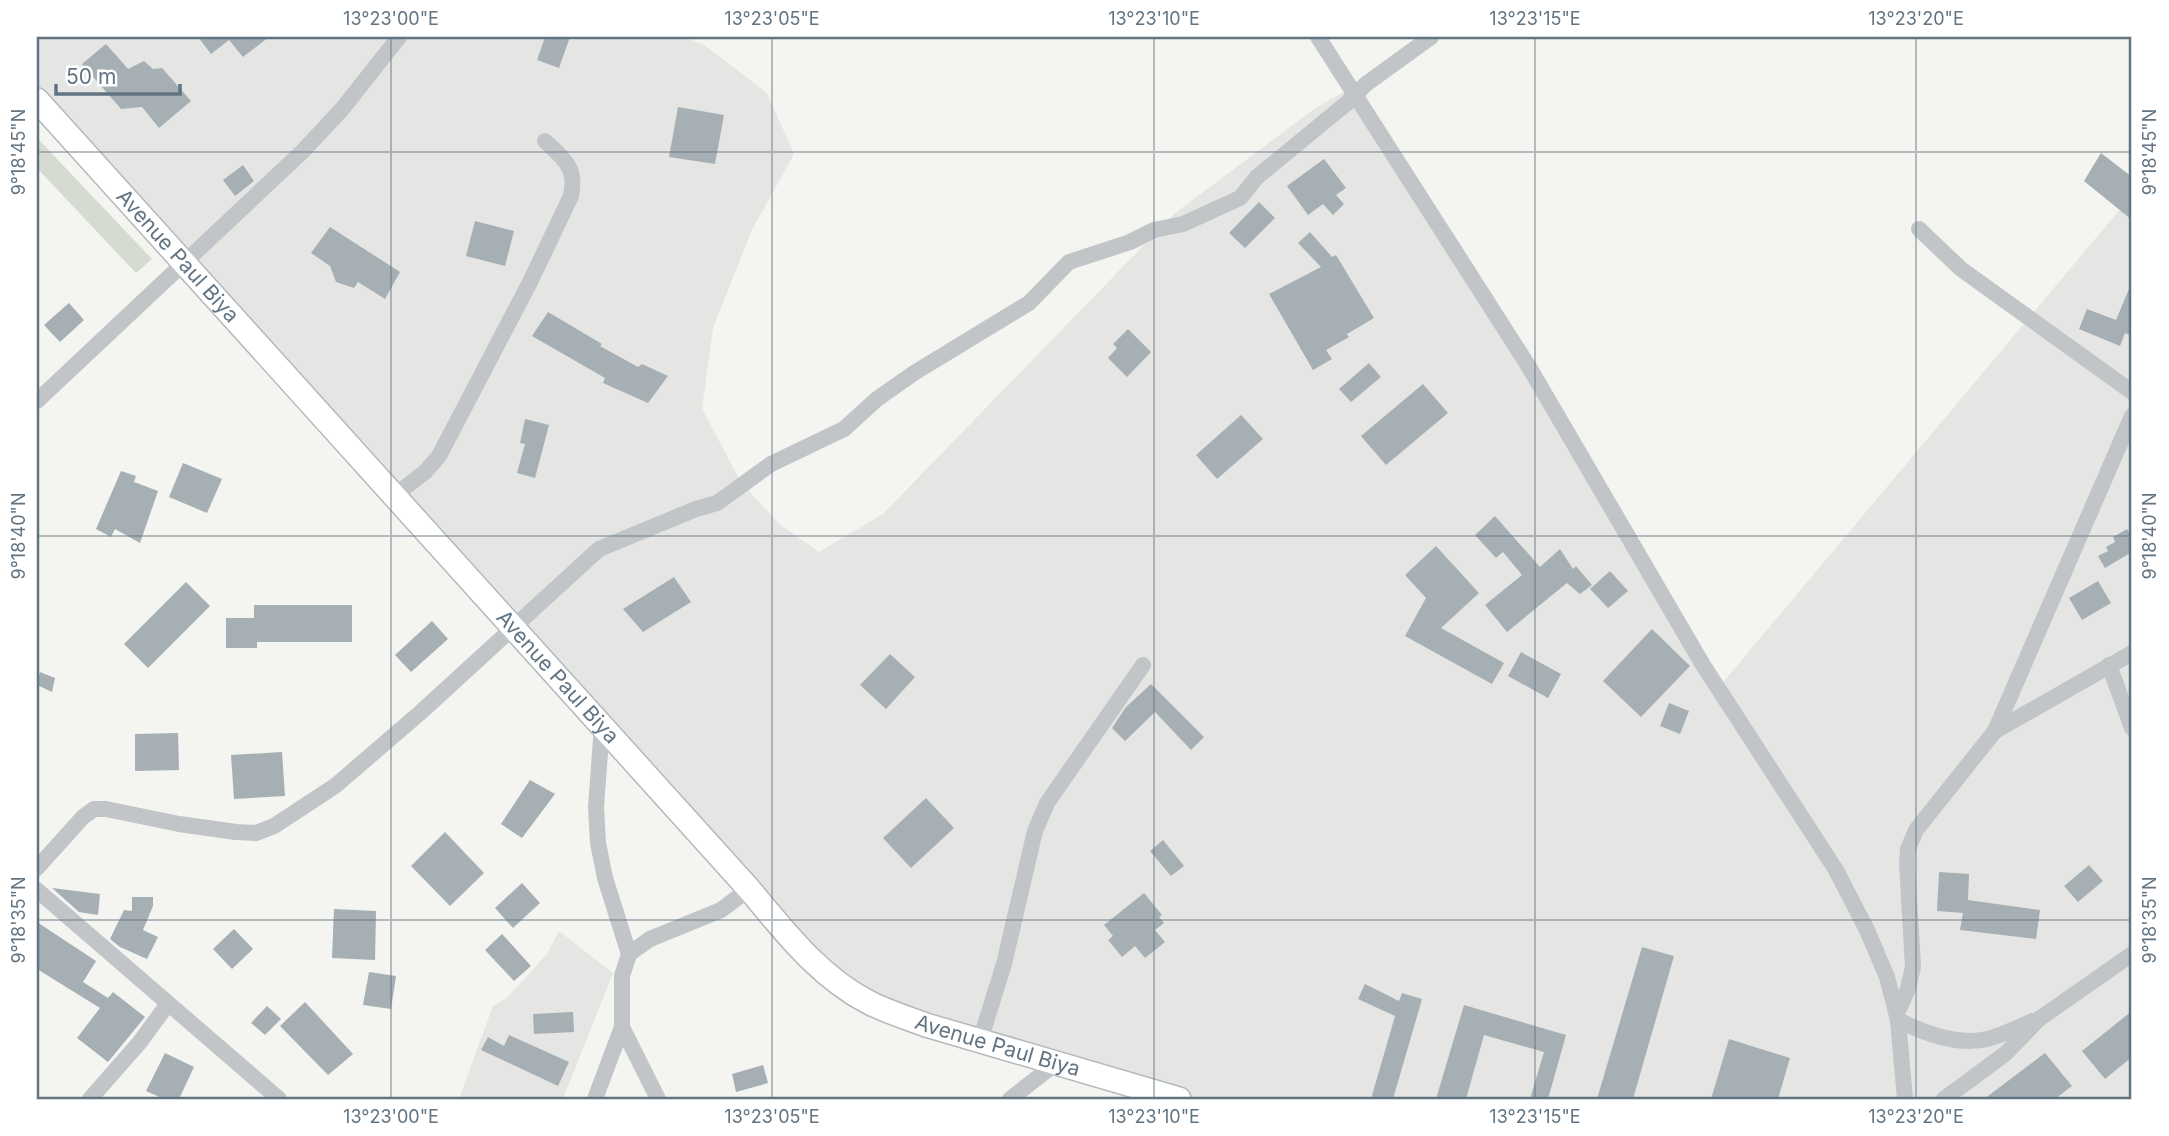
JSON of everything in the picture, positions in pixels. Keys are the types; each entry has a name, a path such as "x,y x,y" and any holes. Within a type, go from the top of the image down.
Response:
{"main road":[{"name":"Avenue Paul Biya","path":"37,100 749,889 796,946 854,994 887,1011 1055,1064 1179,1099"}],"street":[{"path":"37,401 303,151 343,108 399,37"},
{"path":"1318,37 1529,367 1703,665 1836,870 1877,950 1897,1016 1905,1099"},
{"path":"37,867 73,826 94,809 236,832 256,833 274,826 335,786 421,712 599,549 717,503 771,464 844,429 877,399 914,373 1028,303 1069,262 1129,242 1154,230 1183,224 1240,198 1263,172 1366,84 1432,37"},
{"path":"394,496 425,472 439,456 530,282 571,196 574,181 572,172 545,141"},
{"path":"1919,229 1961,269 2132,391"},
{"path":"1897,1016 1913,967 1908,849 1916,830 1995,731 2132,415"},
{"path":"1995,731 2132,653"},
{"path":"981,1041 1004,964 1040,818 1047,803 1143,665"},
{"path":"2109,665 2132,728"},
{"path":"595,1099 622,1027 622,976 629,954 605,878 598,843 596,807 602,726"},
{"path":"629,954 650,939 721,910 749,889"},
{"path":"37,890 279,1099"},
{"path":"1944,1099 2005,1054 2039,1019 2132,954"},
{"path":"90,1099 140,1042 167,1005"},
{"path":"1897,1016 1930,1033 1970,1041 1988,1038 2039,1019"},
{"path":"622,1027 658,1099"},
{"path":"1010,1099 1055,1064"}],"shaded area":[{"path":"37,37 684,37 704,45 767,93 794,154 752,230 713,328 702,409 741,482 779,524 819,552 883,514 1175,213 1314,109 1354,86 1714,693 2132,195 2132,1099 1185,1099 863,996 806,951 37,99"},
{"path":"37,138 152,259 136,273 37,168"},
{"path":"559,931 613,973 563,1099 466,1099 460,1096 493,1006 508,997 547,954"}],"building":[{"path":"198,37 269,37 243,57 229,40 211,54"},
{"path":"545,37 570,37 559,68 537,60"},
{"path":"106,44 128,69 144,61 153,69 162,68 191,101 159,128 142,107 121,109 82,64"},
{"path":"678,107 724,115 715,164 669,157"},
{"path":"2101,153 2132,177 2132,220 2084,181"},
{"path":"1324,159 1346,188 1336,195 1344,204 1333,215 1323,204 1308,215 1287,186"},
{"path":"243,165 254,181 235,196 223,180"},
{"path":"1259,202 1275,218 1245,248 1229,233"},
{"path":"475,221 514,231 505,266 466,256"},
{"path":"330,227 400,272 385,299 358,282 354,288 336,282 330,266 311,253"},
{"path":"1310,232 1332,257 1336,255 1374,318 1326,350 1332,359 1313,370 1269,294 1321,267 1298,243"},
{"path":"2132,282 2132,336 2125,333 2120,346 2079,329 2087,309 2116,320"},
{"path":"69,303 84,320 60,342 44,325"},
{"path":"548,312 638,367 642,364 668,376 648,403 603,383 605,378 532,336"},
{"path":"1128,329 1151,352 1127,377 1108,358 1117,348 1113,344"},
{"path":"1369,363 1381,377 1351,402 1339,389"},
{"path":"1423,384 1448,413 1386,465 1361,436"},
{"path":"1241,415 1263,439 1217,479 1196,455"},
{"path":"525,419 549,425 535,478 517,473 525,444 520,443"},
{"path":"183,463 222,479 207,513 169,497"},
{"path":"121,471 136,476 134,482 158,491 140,543 115,529 111,537 96,529"},
{"path":"1495,516 1540,567 1560,549 1573,569 1576,566 1592,585 1580,594 1567,583 1507,632 1485,605 1522,575 1503,552 1496,558 1475,535"},
{"path":"2127,529 2132,538 2132,552 2105,568 2098,556 2108,551 2106,547 2115,542 2113,537"},
{"path":"1436,546 1479,593 1441,628 1504,663 1492,684 1405,636 1426,598 1405,575"},
{"path":"1610,571 1628,591 1608,608 1590,589"},
{"path":"674,577 691,602 643,632 623,609"},
{"path":"2098,581 2111,603 2082,620 2069,598"},
{"path":"186,582 210,606 148,668 124,644"},
{"path":"254,605 352,605 352,642 257,642 257,648 226,648 226,618 254,618"},
{"path":"432,621 448,639 411,672 395,655"},
{"path":"1652,629 1690,666 1641,717 1603,681"},
{"path":"1521,652 1561,674 1548,698 1508,676"},
{"path":"890,654 915,677 886,709 860,685"},
{"path":"40,672 55,678 52,692 37,685"},
{"path":"1151,684 1204,737 1191,750 1155,712 1125,741 1112,728 1126,707"},
{"path":"1669,703 1689,711 1680,734 1660,726"},
{"path":"178,733 179,770 135,771 135,734"},
{"path":"282,752 285,796 234,799 231,755"},
{"path":"530,780 555,794 522,838 501,824"},
{"path":"926,798 954,828 911,868 883,838"},
{"path":"445,832 484,873 450,906 411,866"},
{"path":"1163,840 1184,866 1171,876 1150,851"},
{"path":"2089,865 2103,881 2078,902 2064,886"},
{"path":"1939,872 1969,874 1968,900 2040,910 2036,939 1960,930 1963,913 1937,911"},
{"path":"522,883 540,903 513,928 495,908"},
{"path":"52,888 100,894 98,915 79,912"},
{"path":"1144,893 1162,915 1159,917 1164,923 1155,930 1165,942 1145,958 1135,946 1122,957 1108,940 1113,936 1104,925"},
{"path":"132,897 153,897 153,906 143,930 158,937 147,959 120,947 110,939 124,910 132,911"},
{"path":"334,909 376,911 375,960 332,958"},
{"path":"37,922 96,961 83,982 108,998 113,992 145,1017 108,1062 77,1038 100,1008 37,969"},
{"path":"234,929 253,949 232,969 213,949"},
{"path":"502,934 531,966 514,981 485,950"},
{"path":"1642,947 1674,956 1633,1099 1597,1099"},
{"path":"369,972 396,976 391,1009 363,1005"},
{"path":"1365,984 1399,1001 1402,993 1422,999 1393,1099 1371,1099 1395,1016 1358,999"},
{"path":"305,1002 353,1054 328,1075 280,1026"},
{"path":"1464,1005 1566,1035 1548,1099 1530,1099 1544,1052 1484,1035 1466,1099 1436,1099"},
{"path":"267,1006 281,1019 265,1035 251,1023"},
{"path":"2132,1011 2132,1057 2105,1079 2082,1051"},
{"path":"573,1012 574,1032 534,1034 533,1014"},
{"path":"509,1035 569,1062 558,1086 481,1050 488,1037 504,1046"},
{"path":"1729,1039 1790,1058 1778,1099 1711,1099"},
{"path":"165,1053 194,1067 179,1099 164,1099 146,1091"},
{"path":"2045,1053 2072,1086 2055,1099 1984,1099"},
{"path":"763,1065 768,1083 736,1092 732,1074"}]}
